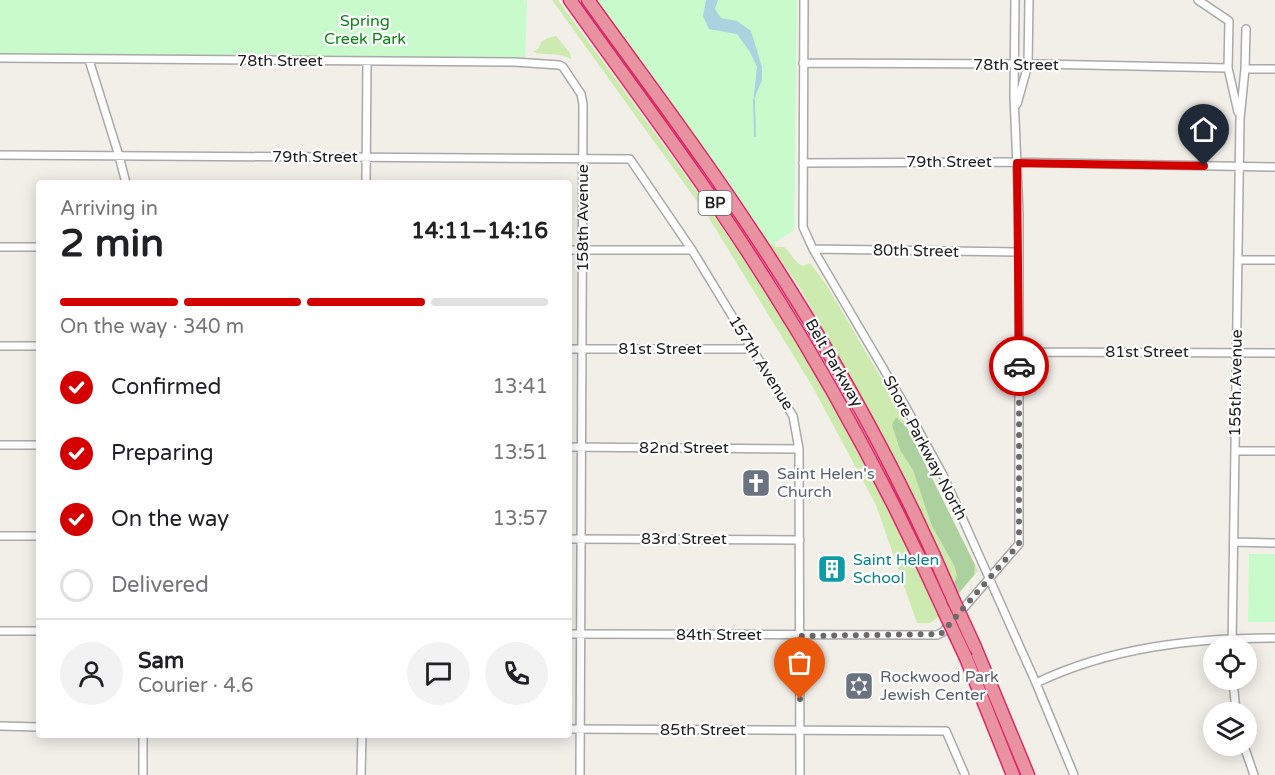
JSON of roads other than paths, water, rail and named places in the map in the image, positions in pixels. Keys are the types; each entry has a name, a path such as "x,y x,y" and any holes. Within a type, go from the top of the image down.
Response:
{"highway":[{"name":"Belt Parkway","path":"570,0 714,202 788,316 887,490 966,658 1013,775"},
{"name":"Belt Parkway","path":"588,0 747,223 820,339 886,456 933,553 1028,775"}],"street":[{"path":"803,163 804,0"},
{"path":"989,578 1019,544 1019,252 1014,65 1015,0"},
{"path":"1016,106 1028,64 1029,0"},
{"name":"155th Avenue","path":"1198,0 1228,21 1228,68 1240,119"},
{"name":"155th Avenue","path":"1233,636 1240,119 1246,29"},
{"name":"78th Street","path":"0,58 525,62 559,65"},
{"path":"89,60 125,180"},
{"path":"366,180 367,61"},
{"name":"78th Street","path":"803,63 1228,68"},
{"name":"158th Avenue","path":"559,65 563,67 581,94 583,104 580,775"},
{"path":"1245,69 1275,69"},
{"name":"79th Street","path":"0,155 630,159"},
{"name":"157th Avenue","path":"630,159 692,250 793,416 799,449 800,775"},
{"name":"79th Street","path":"803,163 1017,163 1275,167"},
{"name":"Shore Parkway North","path":"803,163 803,227 813,249 903,402 944,477 1036,683 1074,775"},
{"path":"0,247 36,247"},
{"name":"80th Street","path":"813,249 1019,252"},
{"path":"572,250 692,250"},
{"path":"1238,260 1275,260"},
{"path":"0,346 36,346"},
{"name":"81st Street","path":"572,349 752,349"},
{"name":"81st Street","path":"1019,352 1275,353"},
{"path":"0,445 36,445"},
{"name":"82nd Street","path":"572,447 799,449"},
{"path":"1235,451 1275,451"},
{"path":"0,536 36,536"},
{"name":"83rd Street","path":"572,539 800,540"},
{"path":"1234,542 1275,543"},
{"name":"84th Street","path":"572,634 800,636 941,634 989,578"},
{"path":"0,631 36,631"},
{"path":"1257,638 1275,638"},
{"path":"1036,683 1100,659 1148,646 1203,641"},
{"path":"0,726 36,727"},
{"name":"85th Street","path":"572,729 946,731 965,775"},
{"path":"143,738 143,775"},
{"path":"362,738 362,775"},
{"path":"1247,756 1254,775"}],"water":[{"path":"706,0 718,0 715,9 721,18 737,21 751,31 762,67 762,80 753,102 757,67 737,34 709,29 703,16"}],"waterway":[{"path":"754,100 755,136"}],"place":[{"name":"Saint Helen's Church","path":"756,483"},
{"name":"Saint Helen School","path":"832,569"},
{"name":"Rockwood Park Jewish Center","path":"859,686"}],"park label":[{"name":"Spring Creek Park","path":"365,30"}]}
